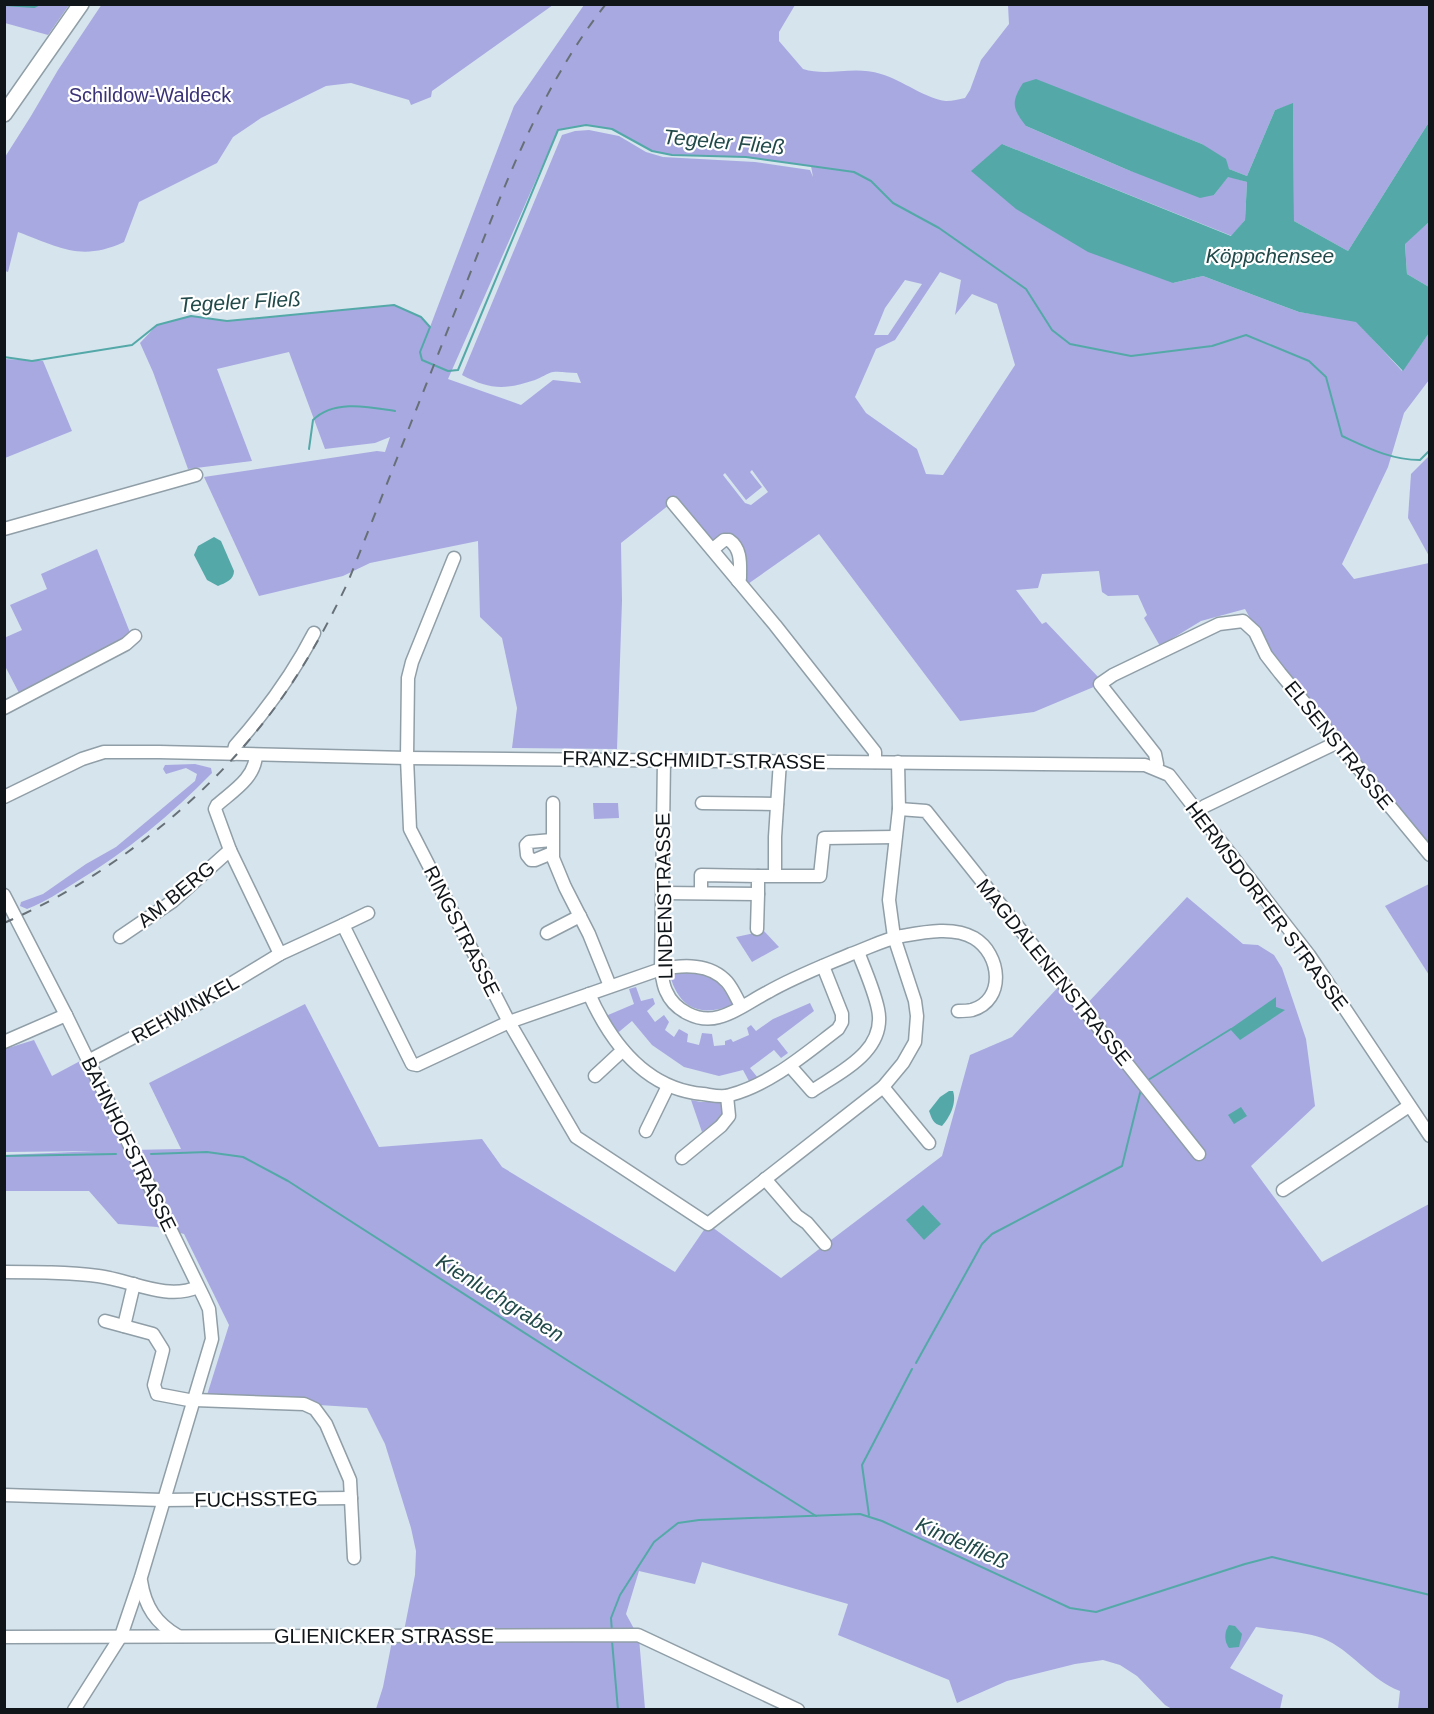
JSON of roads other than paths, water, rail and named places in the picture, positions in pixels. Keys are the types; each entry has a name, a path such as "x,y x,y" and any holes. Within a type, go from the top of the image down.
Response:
{"main road":[{"path":"4,114 81,4"}],"street":[{"path":"4,529 196,475"},
{"path":"673,503 713,549 875,752 875,762"},
{"path":"713,549 724,540 735,544 740,555 738,581"},
{"name":"RINGSTRASSE","path":"454,558 412,662 408,678 407,758 410,829 510,1022 576,1137 708,1224 765,1179"},
{"name":"HERMSDORFER STRASSE","path":"1255,632 1243,621 1219,624 1113,675 1100,684 1155,754 1156,768 1169,775 1309,955 1430,1136"},
{"name":"ELSENSTRASSE","path":"1255,632 1266,655 1335,742 1430,855"},
{"path":"232,754 235,746 276,695 314,633"},
{"path":"4,708 126,644 135,636"},
{"path":"1198,811 1335,742"},
{"name":"FRANZ-SCHMIDT-STRASSE","path":"4,797 100,752 407,758 1145,765 1156,768"},
{"path":"256,755 256,763 250,776 215,809 230,849 280,954"},
{"name":"LINDENSTRASSE","path":"664,760 661,969 665,991 678,1008 696,1017 718,1018 770,990 858,951 894,937 927,931 957,932 975,938 991,955 997,973 995,989 986,1002 972,1010 958,1011"},
{"path":"775,875 780,761"},
{"path":"825,1244 765,1179 883,1087 903,1063 915,1042 917,1016 915,1001 894,937 889,900 899,809 898,762"},
{"path":"702,803 777,804"},
{"path":"553,804 552,847 565,887 610,986"},
{"name":"MAGDALENENSTRASSE","path":"899,809 926,811 1199,1154"},
{"path":"701,893 701,876 820,876 824,838 895,837"},
{"name":"AM BERG","path":"120,937 173,901 230,849"},
{"path":"757,928 758,876"},
{"path":"663,893 758,894"},
{"name":"BAHNHOFSTRASSE","path":"5,896 66,1015 209,1309 213,1339 121,1636 74,1710"},
{"name":"REHWINKEL","path":"88,1061 201,1002 280,954 368,913"},
{"path":"547,933 580,916"},
{"path":"343,925 412,1064 417,1065 510,1022 610,986 661,969 681,965 711,970 727,982 741,1006"},
{"path":"790,1066 812,1091 867,1052 879,1025 878,1010 858,951"},
{"path":"589,994 599,1016 622,1050 636,1064 668,1086 697,1094 728,1096 760,1084 790,1066 838,1029 842,1022 842,1014 823,966"},
{"path":"4,1042 66,1015"},
{"path":"595,1076 622,1050"},
{"path":"646,1131 668,1086"},
{"path":"883,1087 929,1143"},
{"path":"682,1158 721,1126 729,1116 728,1096"},
{"path":"1283,1190 1409,1106"},
{"path":"4,1272 101,1276 177,1293 198,1287"},
{"path":"124,1326 134,1284"},
{"path":"105,1321 153,1334 161,1346 163,1355 154,1385 157,1394 194,1401 304,1404 315,1409 326,1424 350,1480 354,1558"},
{"name":"FUCHSSTEG","path":"4,1495 162,1500 351,1498"},
{"path":"141,1577 147,1605 156,1621 179,1637"},
{"name":"GLIENICKER STRASSE","path":"4,1637 626,1635 644,1637 798,1710"}],"water":[{"name":"Köppchensee","path":"1036,79 1202,144 1226,159 1229,169 1247,176 1275,110 1293,103 1294,221 1348,251 1429,122 1429,222 1405,244 1407,274 1429,287 1429,333 1403,371 1356,322 1299,312 1203,276 1173,283 1088,252 1016,209 971,171 1002,144 1231,236 1245,220 1247,182 1228,177 1214,195 1200,198 1026,126 1016,109 1016,95 1023,83"},
{"path":"214,537 221,541 234,571 231,579 218,586 207,580 194,555 198,546"},
{"path":"1276,997 1276,1007 1285,1010 1240,1040 1230,1029"},
{"path":"953,1091 953,1105 942,1126 932,1119 929,1111 940,1097"},
{"path":"1241,1107 1247,1116 1234,1124 1228,1115"},
{"path":"923,1205 941,1224 924,1240 906,1220"},
{"path":"1229,1625 1235,1626 1242,1634 1239,1647 1229,1648 1227,1645 1225,1634"}],"waterway":[{"path":"4,5 34,7 40,4"},
{"name":"Tegeler Fließ","path":"4,357 32,361 132,345 157,325 191,316 227,321 394,305 421,317 430,327 420,352 422,360 448,371 458,370 558,130 586,125 612,129 652,151 672,155 746,157 854,172 871,181 893,203 939,228 1026,289 1052,330 1070,344 1131,356 1212,346 1246,335 1309,361 1326,377 1342,436 1399,458 1420,460 1430,450"},
{"path":"309,449 313,420 331,409 352,406 395,411"},
{"path":"1148,1080 1231,1029"},
{"path":"916,1363 982,1244 992,1234 1122,1166 1141,1089"},
{"name":"Kienluchgraben","path":"151,1154 207,1152 243,1157 288,1181 816,1516"},
{"name":"Kienluchgraben","path":"4,1156 116,1154"},
{"path":"869,1515 862,1465 912,1369"},
{"name":"Kindelfließ","path":"612,1632 611,1618 620,1595 654,1542 678,1523 699,1520 860,1514 882,1521 1070,1608 1096,1612 1272,1557 1430,1595"},
{"name":"Kindelfließ","path":"612,1641 618,1710"}],"railway":[{"path":"4,923 45,904 85,881 161,827 229,763 259,728 295,679 348,582 524,141 561,70 606,4"}],"park label":[{"name":"Schildow-Waldeck","path":"150,95"}]}
